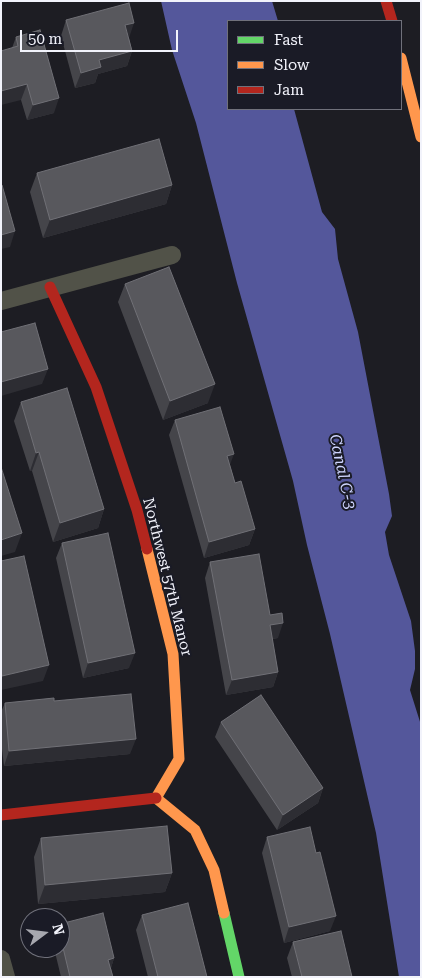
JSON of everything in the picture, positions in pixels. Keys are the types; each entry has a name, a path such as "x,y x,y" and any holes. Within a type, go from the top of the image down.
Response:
{"main road":[{"path":"386,1 392,20"},
{"path":"402,62 421,137"},
{"name":"Northwest 57th Manor","path":"50,287 96,387 137,510 173,654 179,759 156,798"},
{"path":"1,815 156,798 195,830 214,870 239,977"}],"street":[{"path":"1,301 172,255"},
{"path":"1,959 6,977"}],"water":[{"name":"Canal C-3","path":"161,1 272,1 278,20 227,20 227,110 294,110 322,212 335,229 338,259 358,332 389,494 392,516 385,532 389,555 411,621 415,651 415,669 410,690 421,725 421,977 399,977 376,833 293,481 237,283 196,123 172,50"}],"building":[{"path":"129,3 134,23 125,25 132,51 99,60 101,67 81,73 66,20"},
{"path":"40,30 59,98 33,105 27,84 1,91 1,51 18,46 16,37"},
{"path":"159,139 172,185 50,220 37,173"},
{"path":"1,185 15,231 1,235"},
{"path":"169,267 215,384 170,401 125,284"},
{"path":"35,323 48,369 1,382 1,332"},
{"path":"67,388 104,509 60,523 39,452 36,453 21,402"},
{"path":"220,407 234,454 227,456 235,483 241,481 255,529 209,542 175,420"},
{"path":"1,467 22,533 1,540"},
{"path":"108,533 135,653 88,663 62,543"},
{"path":"259,554 270,615 282,613 283,623 270,625 278,672 232,680 210,562"},
{"path":"24,556 49,665 2,676 1,561"},
{"path":"131,694 136,739 9,751 5,703"},
{"path":"261,695 323,788 283,815 221,722"},
{"path":"167,826 172,873 45,885 41,838"},
{"path":"310,827 316,853 320,852 336,916 289,927 267,837"},
{"path":"188,903 207,977 158,977 142,915"},
{"path":"103,913 114,958 108,960 113,977 70,977 65,958 70,958 70,921"},
{"path":"341,931 352,977 302,977 293,942"}],"traffic: fast":[{"path":"224,913 239,977"}],"traffic: slow":[{"path":"402,62 421,137"},
{"path":"147,549 173,654 179,759 156,798 195,830 214,870 224,913"}],"traffic: jam":[{"path":"386,1 392,20"},
{"path":"50,287 96,387 137,510 147,549"},
{"path":"1,815 156,798"}]}
